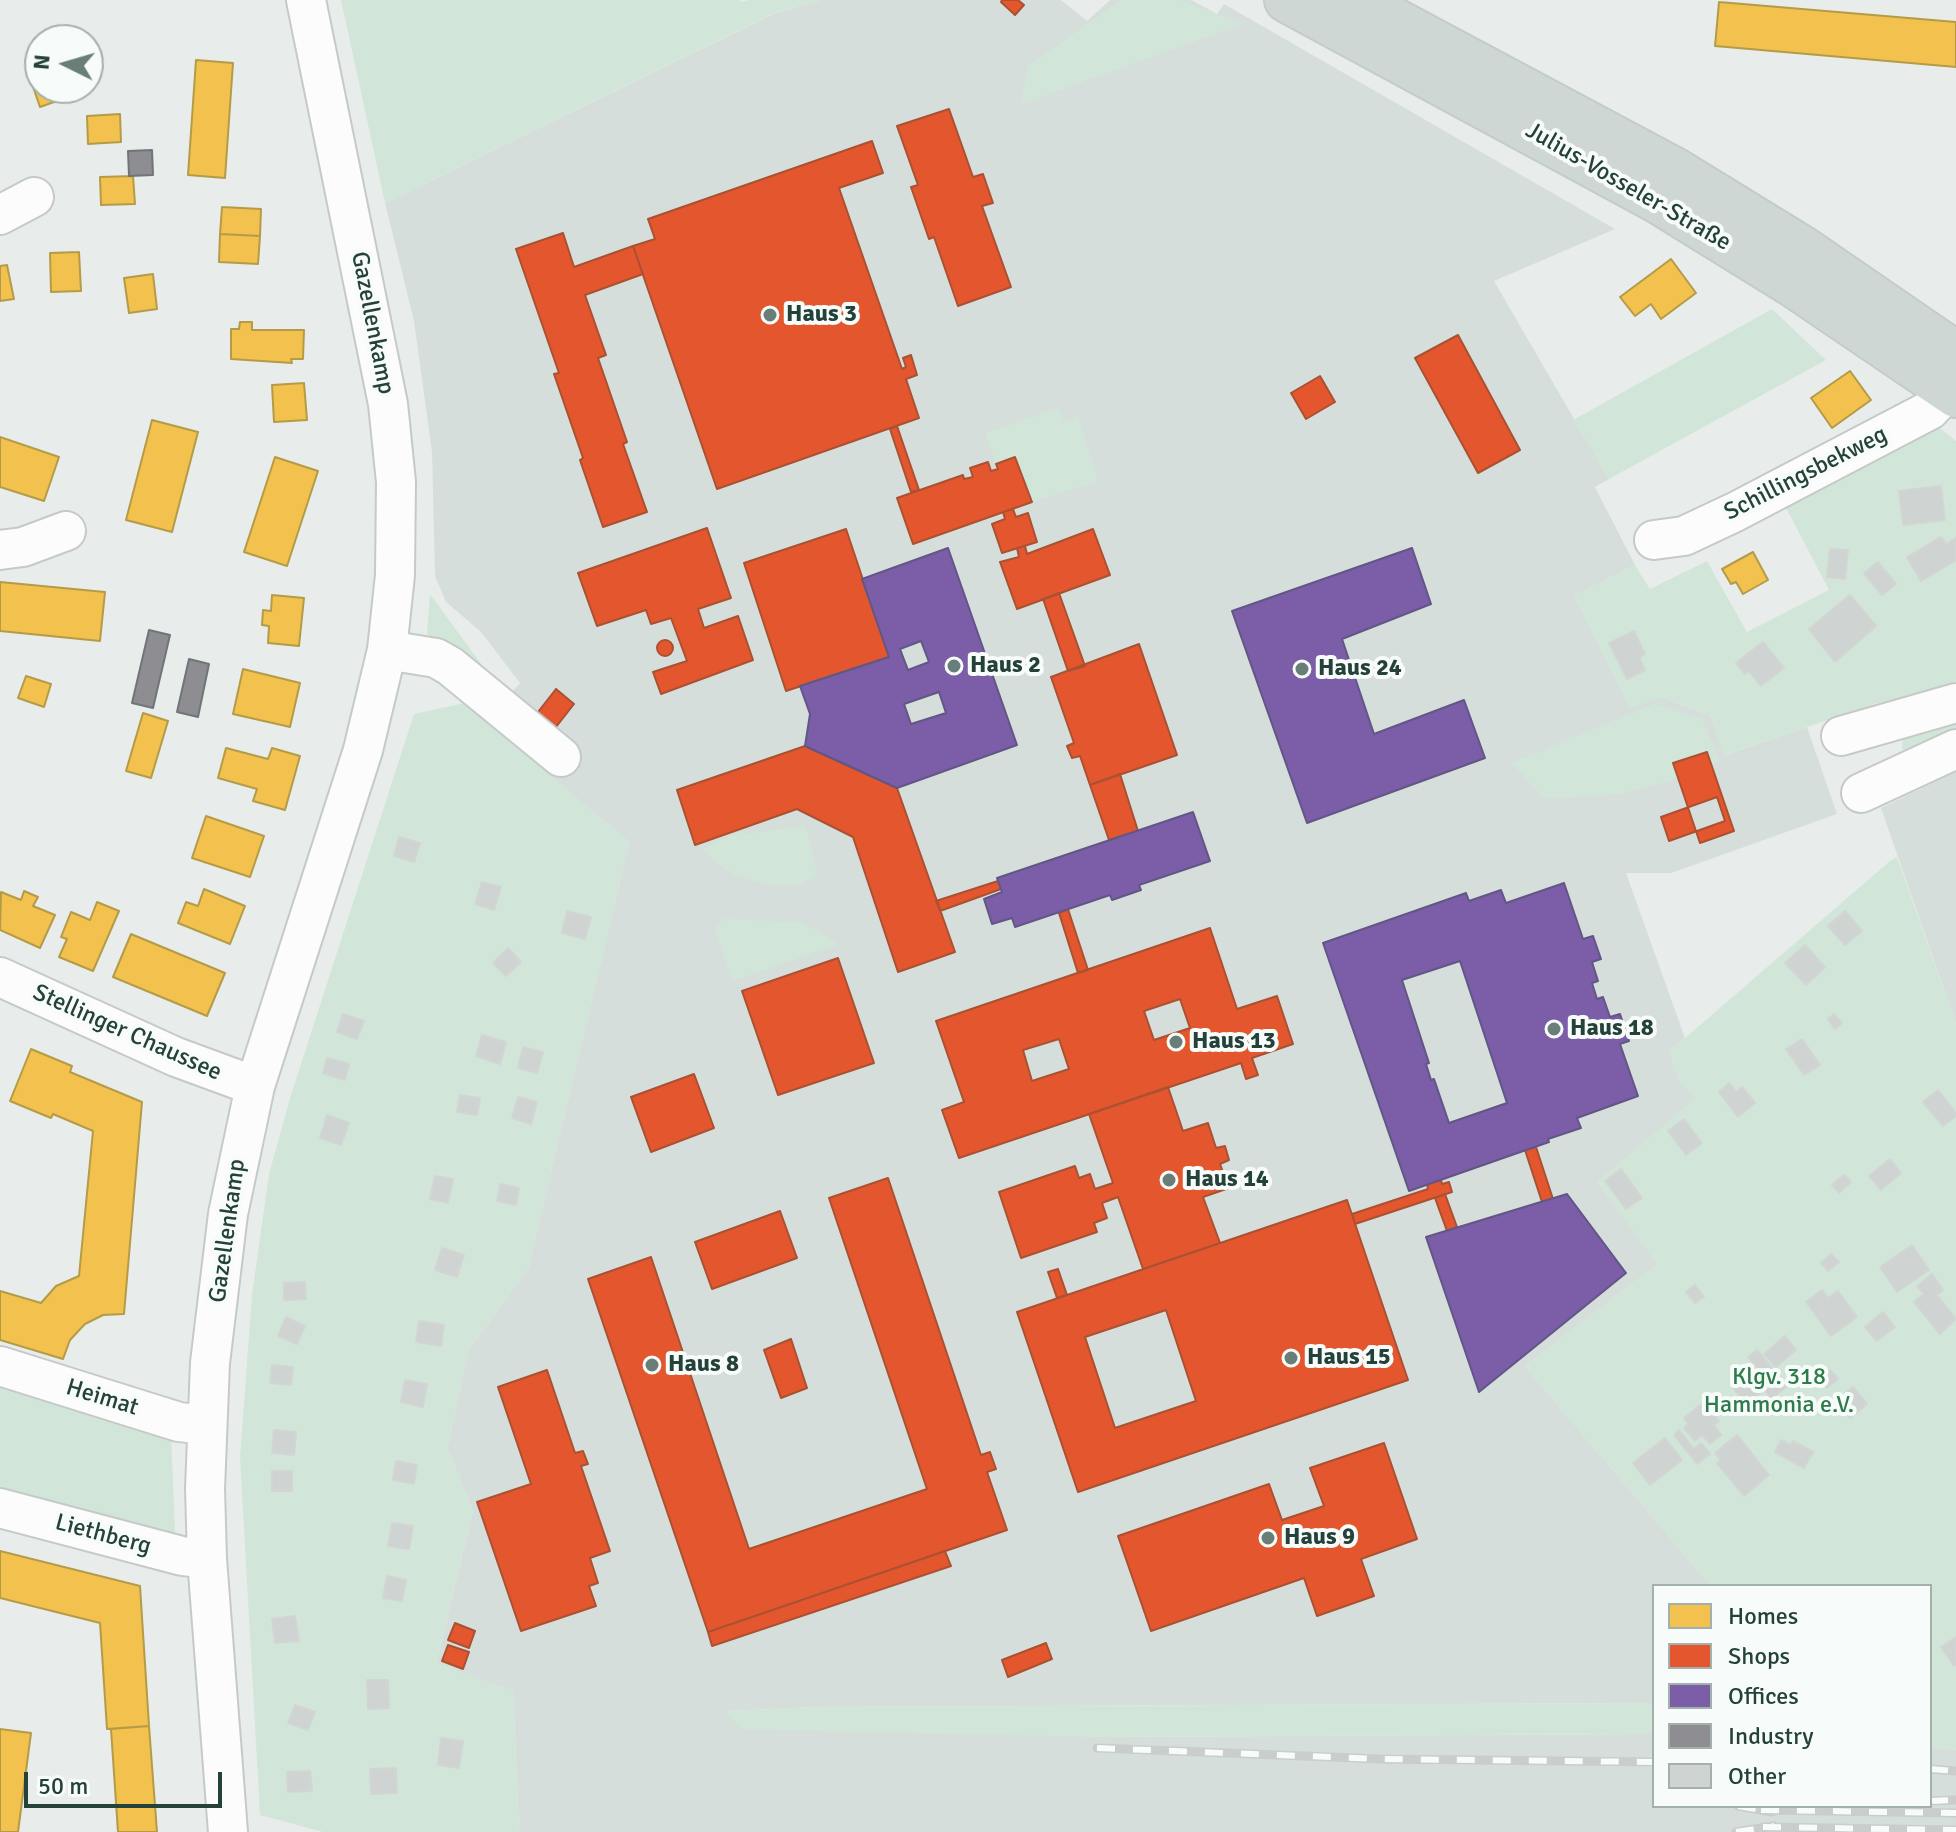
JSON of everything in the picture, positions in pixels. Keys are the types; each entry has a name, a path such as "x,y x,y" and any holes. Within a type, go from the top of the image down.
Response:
{"main road":[{"name":"Julius-Vosseler-Straße","path":"1287,0 1660,202 1954,379"},
{"name":"Julius-Vosseler-Straße","path":"1356,0 1676,171 1803,249 1954,379"}],"street":[{"name":"Gazellenkamp","path":"228,1832 207,1559 206,1425 210,1363 228,1214 255,1086 363,750 387,650 397,531 396,482 388,404 306,0"},
{"path":"0,215 34,197"},
{"name":"Schillingsbekweg","path":"1654,540 1684,536 1735,512 1930,410 1954,379"},
{"path":"0,550 34,544 66,531"},
{"path":"387,650 436,658 450,666 561,757"},
{"path":"1956,703 1857,732 1877,786 1956,749"},
{"name":"Stellinger Chaussee","path":"0,977 176,1057 255,1086"},
{"name":"Heimat","path":"0,1366 179,1422 206,1425"},
{"name":"Liethberg","path":"0,1508 182,1556 207,1559"}],"shaded area":[{"path":"820,0 1061,0 1087,21 1110,0 1191,0 1217,14 1224,4 1615,229 1494,281 1609,479 1595,487 1635,565 1574,596 1661,697 1710,715 1725,755 1807,727 1837,814 1671,873 1626,873 1685,1038 1670,1051 1679,1080 1696,1099 1598,1182 1658,1264 1525,1366 1709,1584 1652,1584 1652,1703 816,1707 726,1711 1099,1737 1652,1734 1652,1808 1932,1808 1932,1747 1956,1750 1956,1832 519,1832 513,1691 436,1664 473,1511 447,1448 468,1351 528,1268 629,842 486,722 520,683 481,632 446,602 435,576 432,452 414,321 385,203 775,13"},
{"path":"1956,772 1956,1024 1881,808"}],"green space":[{"path":"341,0 820,0 774,13 385,203"},
{"path":"1121,0 1180,0 1243,24 1021,104 1028,66"},
{"path":"1772,309 1826,360 1609,479 1573,420"},
{"path":"1059,408 1064,422 1078,417 1098,481 1032,502 1015,457 996,464 986,433"},
{"path":"1936,425 1956,441 1956,686 1878,703 1724,755 1710,715 1661,697 1630,708 1574,596 1635,565 1650,589 1707,561 1747,632 1829,590 1785,506"},
{"path":"430,594 487,672 427,634"},
{"path":"465,703 629,842 528,1268 468,1351 447,1448 473,1511 436,1663 513,1691 519,1832 323,1832 260,1815 240,1457 252,1295 269,1174 290,1098 414,714"},
{"path":"1655,704 1702,719 1720,761 1673,780 1621,794 1544,799 1512,763"},
{"path":"1956,713 1956,734 1915,753 1902,749 1903,737"},
{"path":"806,826 817,874 800,885 768,885 734,875 701,850 742,831 745,834"},
{"name":"Klgv. 318 Hammonia e.V.","path":"1897,857 1956,1024 1956,1750 1932,1747 1932,1584 1709,1584 1525,1366 1657,1264 1597,1182 1695,1099 1679,1080 1670,1051"},
{"path":"722,919 802,922 839,944 733,981 715,929"},
{"path":"0,1384 171,1430 175,1533 0,1490"},
{"path":"1652,1703 1652,1734 1099,1737 741,1729 725,1711 816,1707"}],"building: Homes":[{"path":"1719,2 1956,22 1956,67 1715,46"},
{"path":"196,60 233,63 225,178 188,175"},
{"path":"120,114 121,142 88,144 87,116"},
{"path":"133,176 135,204 101,205 100,177"},
{"path":"222,207 261,209 260,236 220,234"},
{"path":"220,234 260,236 258,264 219,262"},
{"path":"79,252 81,291 51,292 50,253"},
{"path":"1671,259 1696,293 1661,319 1651,304 1635,316 1620,297"},
{"path":"7,265 14,299 0,301 0,266"},
{"path":"153,274 157,309 129,313 124,278"},
{"path":"240,322 252,322 252,330 304,330 303,359 291,359 292,363 231,359 231,329 239,329"},
{"path":"1850,371 1871,400 1832,428 1811,398"},
{"path":"304,383 307,420 274,422 272,385"},
{"path":"152,420 198,432 172,532 126,520"},
{"path":"0,437 59,457 44,501 0,487"},
{"path":"275,457 318,471 287,566 244,552"},
{"path":"1753,552 1768,580 1743,594 1736,582 1731,584 1722,569"},
{"path":"0,582 105,592 100,641 0,631"},
{"path":"272,595 304,598 299,646 268,643 269,626 262,625 263,610 271,611"},
{"path":"243,669 300,683 290,727 233,714"},
{"path":"26,676 51,684 44,707 18,698"},
{"path":"143,713 168,721 151,778 126,771"},
{"path":"226,748 268,759 272,748 300,756 285,810 253,801 257,789 218,778"},
{"path":"206,816 264,836 250,877 192,858"},
{"path":"204,889 245,906 230,944 178,923 186,902 198,906"},
{"path":"24,891 38,897 33,906 55,915 40,948 0,930 1,892 21,900"},
{"path":"97,902 119,911 93,971 59,957 67,939 61,937 71,912 90,920"},
{"path":"131,934 225,973 207,1016 113,977"},
{"path":"31,1049 72,1066 70,1072 142,1102 124,1314 103,1315 85,1324 70,1340 63,1359 0,1340 0,1291 41,1303 56,1286 79,1276 93,1131 10,1101"},
{"path":"0,1551 140,1586 149,1726 107,1729 100,1623 0,1598"},
{"path":"149,1726 157,1832 118,1832 111,1729"},
{"path":"0,1729 31,1733 18,1832 0,1832"}],"building: Shops":[{"path":"1002,0 1018,0 1024,5 1015,15"},
{"path":"949,109 973,177 983,174 993,203 982,206 1011,287 958,306 934,237 929,239 911,187 918,185 897,126"},
{"name":"Haus 3","path":"872,141 883,173 839,188 902,369 906,367 903,358 911,355 917,375 906,379 919,418 717,489 633,246 655,239 648,219"},
{"path":"563,233 574,267 633,246 643,274 585,295 606,355 598,358 647,512 603,527 554,374 559,373 516,249"},
{"path":"1458,335 1520,450 1478,473 1415,358"},
{"path":"1320,376 1335,402 1306,419 1291,393"},
{"path":"897,426 919,490 911,492 890,429"},
{"path":"1015,457 1032,502 913,544 897,498 963,475 964,479 973,477 970,468 988,462 991,471 998,469 996,464"},
{"path":"1013,509 1016,517 1028,513 1037,542 1002,553 992,524 1005,519 1003,512"},
{"path":"707,528 731,598 698,609 704,628 738,616 753,660 661,694 653,672 687,661 671,618 651,624 646,610 597,626 578,573"},
{"path":"846,529 889,657 786,691 744,563"},
{"path":"1093,529 1110,575 1017,609 1000,562 1019,557 1017,548 1025,546 1027,554"},
{"path":"1059,593 1085,666 1068,671 1043,599"},
{"path":"665,640 673,648 665,656 657,648"},
{"path":"1139,644 1177,755 1090,785 1080,756 1072,758 1067,746 1074,743 1051,677"},
{"path":"556,689 574,704 556,727 538,712"},
{"path":"805,746 897,788 955,952 898,972 853,837 797,809 695,845 677,790"},
{"path":"1707,752 1734,831 1700,843 1673,763"},
{"path":"1120,774 1138,831 1109,840 1090,785"},
{"path":"1717,797 1725,821 1669,841 1661,817"},
{"path":"998,881 1001,889 940,911 936,901"},
{"path":"1068,909 1088,970 1078,973 1059,913"},
{"name":"Haus 13","path":"1210,928 1237,1009 1277,996 1293,1044 1252,1058 1258,1075 1246,1079 1241,1063 959,1158 942,1110 964,1102 936,1021","holes":["1180,999 1190,1028 1154,1040 1144,1011","1059,1039 1069,1069 1032,1081 1023,1050"]},
{"path":"838,958 874,1063 778,1095 742,991"},
{"path":"694,1074 714,1128 651,1152 631,1097"},
{"name":"Haus 14","path":"1168,1087 1183,1131 1208,1123 1216,1148 1225,1146 1229,1160 1220,1164 1229,1188 1203,1197 1220,1243 1143,1269 1118,1197 1102,1203 1107,1218 1094,1223 1097,1232 1021,1258 999,1192 1075,1166 1079,1178 1090,1174 1095,1189 1113,1183 1089,1114"},
{"path":"1536,1147 1553,1199 1542,1202 1525,1150"},
{"name":"Haus 8","path":"888,1178 981,1455 990,1452 996,1469 987,1472 1007,1530 708,1632 588,1279 651,1257 749,1549 927,1489 829,1198"},
{"path":"1441,1180 1442,1184 1449,1182 1452,1192 1355,1224 1352,1214 1428,1189 1427,1184"},
{"path":"1445,1194 1457,1227 1447,1231 1435,1198"},
{"name":"Haus 15","path":"1347,1200 1408,1380 1078,1492 1017,1312","holes":["1166,1310 1196,1401 1115,1428 1085,1337"]},
{"path":"780,1211 797,1258 712,1289 695,1242"},
{"path":"1058,1269 1067,1295 1057,1298 1048,1272"},
{"path":"791,1339 807,1388 781,1398 764,1350"},
{"path":"547,1370 575,1453 583,1451 588,1464 581,1466 610,1551 590,1558 598,1583 589,1586 596,1606 521,1631 477,1502 531,1484 498,1387"},
{"name":"Haus 9","path":"1384,1443 1417,1539 1361,1559 1374,1596 1317,1616 1304,1578 1151,1631 1118,1536 1269,1484 1282,1520 1324,1506 1310,1468"},
{"path":"945,1551 951,1566 712,1646 708,1632"},
{"path":"455,1623 475,1631 469,1648 448,1640"},
{"path":"1046,1643 1052,1659 1008,1677 1002,1660"},
{"path":"448,1645 469,1652 463,1669 442,1661"}],"building: Offices":[{"name":"Haus 2","path":"948,548 1017,745 897,788 805,746 810,714 800,686 889,657 862,579","holes":["921,641 929,662 908,670 900,649","939,692 946,713 911,724 904,704"]},
{"name":"Haus 24","path":"1412,548 1431,604 1342,639 1374,734 1464,700 1485,758 1307,823 1232,611"},
{"path":"1193,812 1210,861 1139,885 1141,890 1112,900 1110,895 1015,927 1012,918 992,924 984,899 1002,892 997,878"},
{"name":"Haus 18","path":"1564,883 1583,939 1593,936 1601,959 1592,962 1598,981 1592,983 1597,999 1603,997 1610,1017 1620,1014 1629,1041 1620,1044 1638,1096 1577,1118 1581,1128 1548,1139 1549,1142 1409,1191 1323,943 1466,893 1469,901 1501,890 1506,903","holes":["1460,961 1507,1103 1449,1123 1434,1079 1431,1080 1426,1064 1429,1063 1402,980"]},
{"path":"1567,1194 1626,1273 1479,1392 1426,1237"}],"building: Industry":[{"path":"152,150 153,175 129,176 128,151"},
{"path":"149,630 170,635 153,708 132,703"},
{"path":"189,659 209,664 198,717 177,712"}],"building: Other":[{"path":"1941,486 1945,520 1903,525 1899,491"},
{"path":"1941,537 1946,544 1956,538 1956,560 1921,581 1907,557"},
{"path":"1830,549 1848,550 1845,579 1827,577"},
{"path":"1878,562 1896,584 1882,595 1864,573"},
{"path":"1850,595 1876,626 1835,662 1809,629"},
{"path":"1634,631 1645,654 1639,657 1645,670 1627,679 1609,643"},
{"path":"1763,642 1784,668 1761,686 1749,671 1745,674 1736,663"},
{"path":"399,837 420,843 414,862 394,856"},
{"path":"482,882 501,887 494,910 475,904"},
{"path":"567,911 591,917 585,939 562,933"},
{"path":"1845,911 1862,931 1845,945 1828,926"},
{"path":"1805,945 1825,967 1806,985 1785,963"},
{"path":"508,948 521,962 506,976 493,963"},
{"path":"343,1014 364,1021 357,1039 337,1032"},
{"path":"1834,1014 1842,1023 1835,1029 1828,1019"},
{"path":"482,1035 506,1042 500,1064 476,1056"},
{"path":"1802,1039 1820,1065 1804,1075 1786,1049"},
{"path":"523,1047 543,1052 537,1073 518,1068"},
{"path":"327,1058 349,1064 345,1080 323,1073"},
{"path":"1729,1083 1736,1092 1742,1087 1755,1103 1738,1117 1719,1092"},
{"path":"1938,1090 1956,1113 1943,1126 1923,1102"},
{"path":"460,1095 480,1098 477,1115 457,1112"},
{"path":"518,1097 537,1102 531,1124 512,1118"},
{"path":"327,1115 349,1123 341,1145 320,1138"},
{"path":"1684,1119 1702,1143 1686,1155 1668,1131"},
{"path":"1890,1159 1901,1173 1881,1190 1869,1176"},
{"path":"1621,1169 1642,1198 1626,1209 1605,1181"},
{"path":"1844,1175 1851,1182 1839,1193 1832,1185"},
{"path":"435,1176 453,1179 448,1203 430,1199"},
{"path":"500,1184 519,1188 516,1205 497,1201"},
{"path":"1912,1245 1929,1270 1897,1292 1880,1267"},
{"path":"442,1248 464,1255 457,1277 435,1270"},
{"path":"1831,1254 1839,1262 1828,1271 1821,1263"},
{"path":"1932,1274 1943,1290 1937,1295 1956,1319 1940,1334 1914,1302 1924,1294 1917,1286"},
{"path":"305,1282 306,1299 284,1300 284,1283"},
{"path":"1695,1285 1704,1297 1695,1303 1686,1292"},
{"path":"1822,1290 1828,1298 1838,1291 1857,1317 1831,1336 1806,1302"},
{"path":"1883,1312 1895,1327 1877,1341 1865,1327"},
{"path":"286,1317 305,1326 297,1344 278,1336"},
{"path":"419,1321 444,1325 441,1346 416,1342"},
{"path":"1785,1336 1796,1350 1776,1367 1764,1354"},
{"path":"1757,1350 1787,1386 1771,1399 1764,1390 1747,1404 1733,1388 1757,1367 1748,1357"},
{"path":"272,1365 293,1367 291,1385 270,1383"},
{"path":"1830,1370 1838,1379 1827,1388 1819,1379"},
{"path":"405,1380 427,1384 423,1407 401,1402"},
{"path":"1853,1387 1867,1404 1850,1418 1836,1401"},
{"path":"1704,1402 1719,1421 1714,1425 1721,1435 1710,1444 1702,1435 1695,1441 1684,1428 1688,1424 1684,1418"},
{"path":"274,1430 296,1432 294,1455 272,1453"},
{"path":"1679,1430 1694,1449 1701,1443 1710,1454 1697,1464 1674,1435"},
{"path":"1737,1435 1769,1475 1744,1496 1717,1463 1721,1460 1715,1453"},
{"path":"1665,1438 1682,1460 1650,1485 1633,1463"},
{"path":"1781,1440 1791,1445 1793,1441 1813,1452 1804,1468 1775,1452"},
{"path":"396,1461 417,1465 414,1484 393,1480"},
{"path":"272,1471 292,1471 292,1491 272,1491"},
{"path":"392,1523 413,1526 409,1549 388,1546"},
{"path":"387,1576 406,1580 402,1601 383,1598"},
{"path":"295,1616 299,1641 275,1643 272,1619"},
{"path":"1956,1637 1956,1665 1954,1666 1941,1647"},
{"path":"367,1680 388,1680 389,1708 368,1709"},
{"path":"295,1705 315,1712 308,1730 288,1723"},
{"path":"441,1738 463,1741 459,1768 438,1765"},
{"path":"396,1768 397,1793 371,1794 370,1769"},
{"path":"310,1771 312,1791 288,1792 287,1772"}],"railway":[{"path":"1097,1748 1381,1759 1652,1762"},
{"path":"1932,1769 1956,1771"},
{"path":"1932,1801 1956,1800"},
{"path":"1749,1808 1772,1812"},
{"path":"1761,1810 1956,1813"},
{"path":"1736,1832 1774,1826"},
{"path":"1763,1827 1956,1830"}],"place":[{"name":"Haus 3","path":"770,315"},
{"name":"Haus 2","path":"954,666"},
{"name":"Haus 24","path":"1302,669"},
{"name":"Haus 18","path":"1554,1029"},
{"name":"Haus 13","path":"1176,1042"},
{"name":"Haus 14","path":"1169,1180"},
{"name":"Haus 15","path":"1291,1358"},
{"name":"Haus 8","path":"652,1365"},
{"name":"Haus 9","path":"1268,1538"}]}
